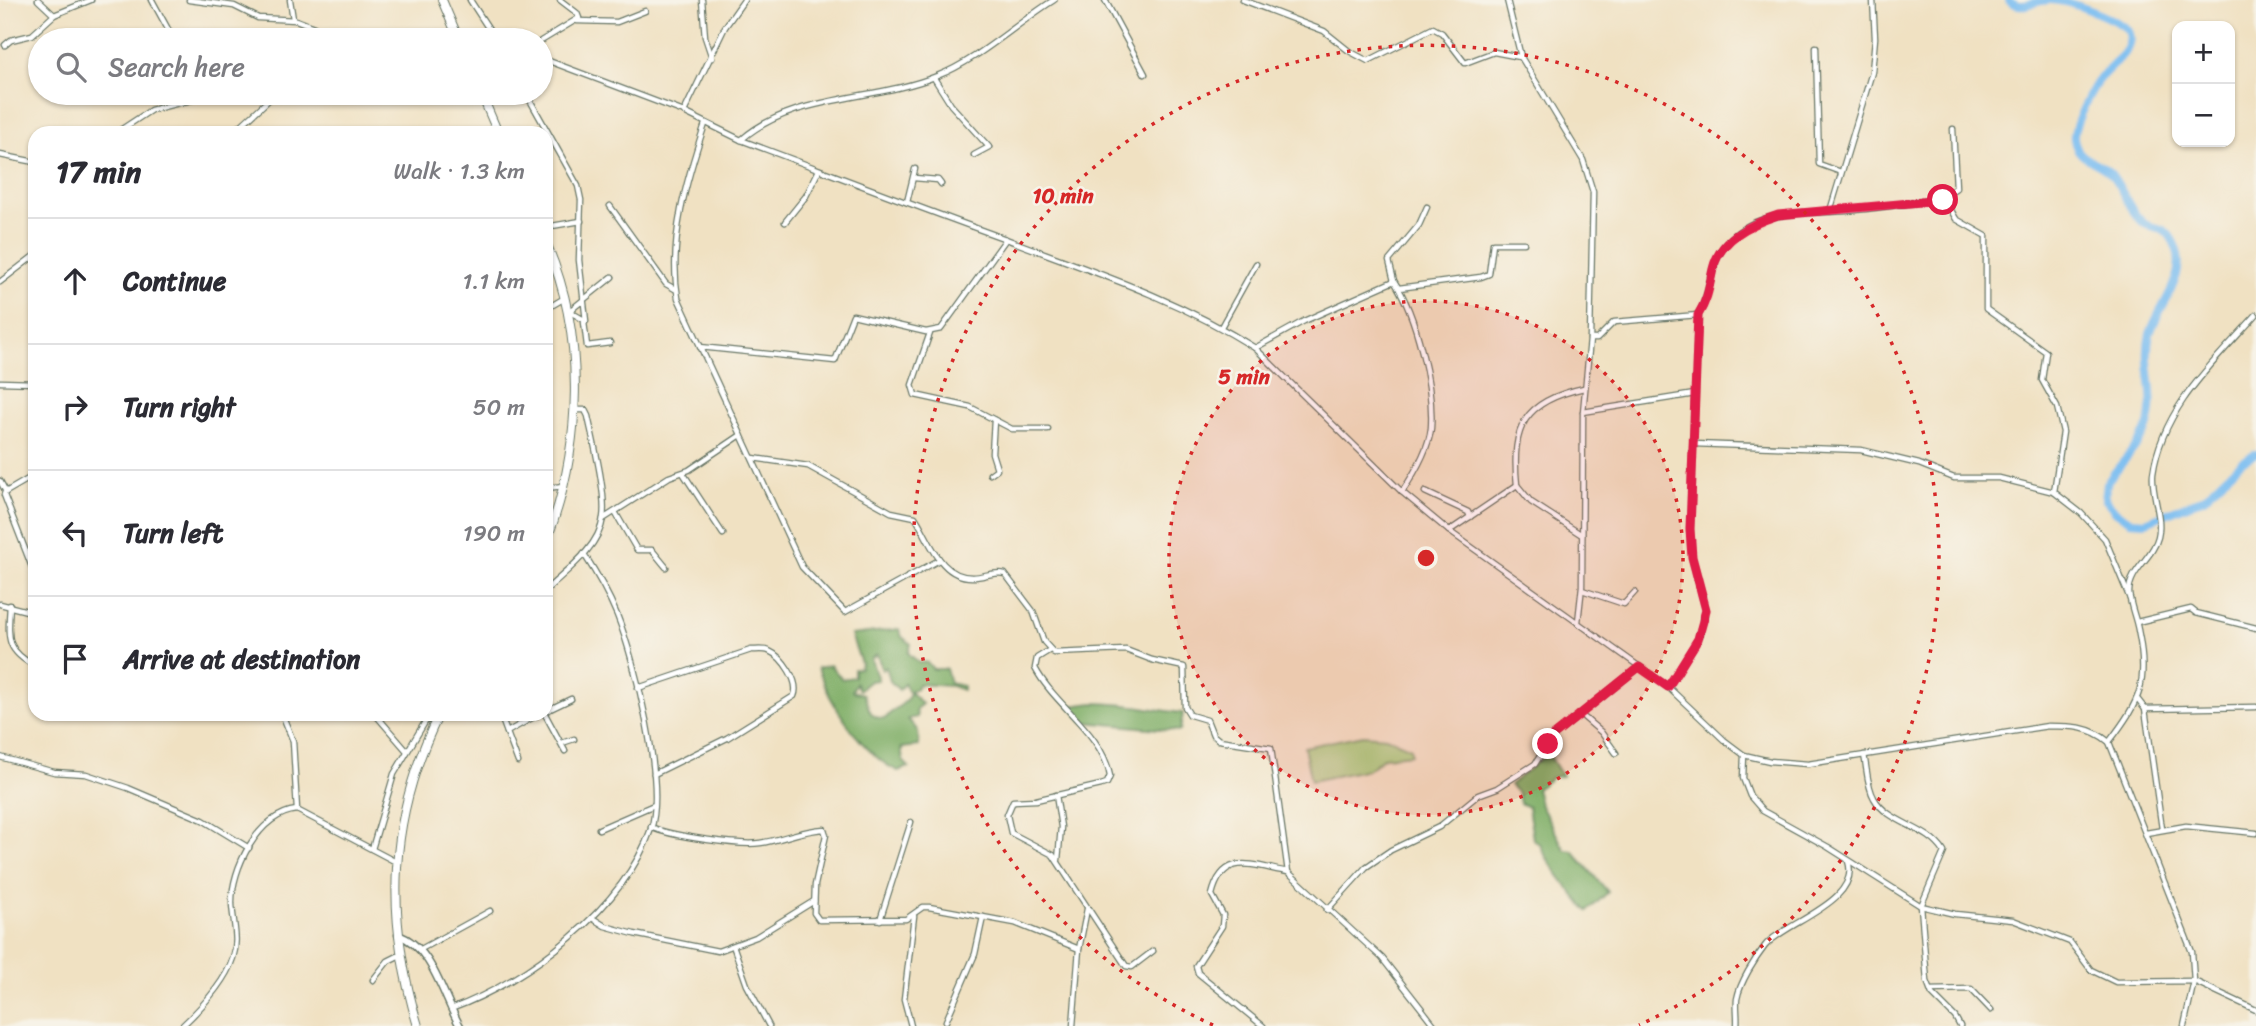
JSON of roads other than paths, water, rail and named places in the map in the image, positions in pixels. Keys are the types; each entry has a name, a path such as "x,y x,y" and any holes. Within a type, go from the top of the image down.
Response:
{"highway":[{"path":"442,0 454,28"},
{"path":"486,105 495,126"},
{"path":"553,265 567,314 573,363 574,410 565,486 553,521"},
{"path":"418,1026 400,955 396,862 409,789 419,757 436,721"}],"street":[{"path":"38,0 54,15"},
{"path":"40,28 54,15 91,0"},
{"path":"152,0 167,28"},
{"path":"189,0 234,6 258,18 292,19 315,28"},
{"path":"290,0 292,19"},
{"path":"470,0 488,28"},
{"path":"560,0 577,13 578,21"},
{"path":"702,0 705,37 712,58"},
{"path":"684,112 725,27 744,0"},
{"path":"741,140 750,132 784,116 934,78 1054,0"},
{"path":"1105,0 1145,74"},
{"path":"1243,0 1324,31 1362,60 1373,61 1433,27 1442,33 1465,63 1494,51 1521,57"},
{"path":"1507,0 1521,57 1589,175 1593,192 1590,340 1583,412 1582,590 1578,622"},
{"path":"1830,211 1859,123 1872,72 1875,38 1873,0"},
{"path":"553,35 578,21 617,22 645,11"},
{"path":"5,46 11,40 28,36"},
{"path":"1816,47 1819,164 1841,172"},
{"path":"553,63 684,112 741,140 1178,304 1222,327 1255,348 1402,492 1450,531 1668,687 1724,740 1744,755 1770,761 1808,764 2048,726 2087,728 2109,742 2192,952 2194,981 2184,1026"},
{"path":"934,78 951,105 989,147 974,155"},
{"path":"127,126 152,110 172,105"},
{"path":"241,126 263,105"},
{"path":"533,105 544,126"},
{"path":"705,124 685,190 675,256 676,290 802,567 845,612 939,560"},
{"path":"1938,200 1956,187 1953,129"},
{"path":"553,141 578,186 581,220 579,260 587,346 610,342"},
{"path":"0,155 28,161"},
{"path":"907,202 915,169"},
{"path":"785,222 795,213 819,170"},
{"path":"914,178 938,180 941,184"},
{"path":"1668,687 1698,639 1706,610 1692,557 1690,529 1698,315 1707,302 1718,256 1736,235 1778,215 1938,200 1947,203 1961,222 1986,236 1986,309 2046,352 2042,380 2057,407 2063,432 2054,492"},
{"path":"610,206 666,284 676,290"},
{"path":"1402,492 1418,465 1431,429 1424,365 1389,261 1419,225 1426,207"},
{"path":"553,226 581,220"},
{"path":"700,347 835,361 853,315 930,333 941,329 947,322 960,300 1006,239"},
{"path":"1399,288 1489,274 1493,243 1524,243"},
{"path":"0,282 28,260"},
{"path":"1222,327 1256,264"},
{"path":"567,314 583,298 612,277"},
{"path":"1255,348 1304,321 1394,281"},
{"path":"553,305 564,299"},
{"path":"567,314 576,315 584,322"},
{"path":"1590,340 1597,339 1614,322 1698,315"},
{"path":"2130,599 2133,576 2158,538 2153,474 2167,426 2181,400 2256,315"},
{"path":"930,333 912,385 915,395 970,407 1012,429 1048,429"},
{"path":"0,382 28,383"},
{"path":"1582,535 1531,502 1517,485 1516,445 1523,424 1546,398 1584,388"},
{"path":"1583,412 1695,394"},
{"path":"574,410 585,410 588,416 597,458 603,519"},
{"path":"990,474 997,469 992,453 994,419"},
{"path":"553,583 584,554 603,519 741,435"},
{"path":"1694,444 1861,450 1919,464 1954,478 1999,478 2054,492 2105,539 2137,622 2145,668 2138,700 2109,742"},
{"path":"753,457 808,466 891,512 915,517 928,535 939,560 961,575 1005,574 1033,611 1050,650 1063,654 1126,650 1152,660 1181,666 1185,671 1185,707 1190,715 1207,720 1213,735 1219,740 1271,748 1288,872"},
{"path":"682,473 723,534"},
{"path":"5,492 28,479"},
{"path":"0,481 28,557"},
{"path":"1450,531 1517,485"},
{"path":"553,487 565,486"},
{"path":"1425,492 1468,512 1470,517"},
{"path":"615,512 637,550 653,551 666,567"},
{"path":"450,1010 499,989 592,918 624,880 651,827 654,774 638,688 618,617 603,583 584,554"},
{"path":"1582,590 1624,604 1635,592"},
{"path":"0,604 28,611"},
{"path":"10,605 11,644 16,656 28,662"},
{"path":"2137,622 2191,609 2196,613 2256,628"},
{"path":"638,688 751,650 769,651 783,663 795,683 794,696 727,738 654,774"},
{"path":"1050,650 1037,659 1035,668 1087,733 1110,776 1107,783 1056,795 1013,801 1008,806 1007,824 1011,832 1037,845 1058,861 1126,966 1132,967 1153,951"},
{"path":"1327,910 1366,867 1382,855 1439,827 1478,794 1497,788 1535,764 1553,736 1639,667"},
{"path":"553,708 571,699"},
{"path":"2138,700 2145,709 2162,829"},
{"path":"2145,709 2256,707"},
{"path":"1580,714 1601,732 1616,753"},
{"path":"285,721 293,741 297,810"},
{"path":"381,721 406,750"},
{"path":"372,849 385,795 406,750 426,721"},
{"path":"503,721 518,762"},
{"path":"507,732 527,721"},
{"path":"551,721 565,751"},
{"path":"562,743 575,738"},
{"path":"1744,755 1743,778 1750,796 1763,811 1921,906 1955,914 2013,920 2070,942 2091,970 2116,982 2194,981 2256,1010"},
{"path":"1864,755 1875,799 1880,806 1921,830 1944,852 1921,906 1929,990 1955,1017 1959,1026"},
{"path":"0,757 54,772 86,774 128,788 203,820 249,848"},
{"path":"1056,795 1061,827 1058,861"},
{"path":"599,829 654,805"},
{"path":"182,1026 216,987 230,965 236,947 233,890 249,848 271,819 297,810 396,862"},
{"path":"880,920 911,822"},
{"path":"651,827 673,835 743,844 758,844 824,829 826,835 814,900 814,913 819,920 880,920 914,916"},
{"path":"2146,833 2162,829 2198,827 2256,833"},
{"path":"1737,1026 1740,988 1766,944 1801,923 1843,888 1849,874 1847,860"},
{"path":"1263,1026 1198,973 1196,967 1223,926 1223,915 1212,895 1225,868 1236,863 1288,872 1396,973 1436,1026"},
{"path":"592,918 604,926 702,950 734,948 814,900"},
{"path":"911,1026 904,999 914,916 923,907 1016,923 1079,949"},
{"path":"1073,1026 1079,949 1087,908"},
{"path":"421,949 490,911"},
{"path":"946,1021 975,954 983,917"},
{"path":"398,935 410,939 421,949 460,1026"},
{"path":"734,948 747,985 769,1026"},
{"path":"373,980 388,961 400,955"},
{"path":"1929,990 1974,990 1991,1010"}],"waterway":[{"path":"2008,0 2019,5 2044,0 2068,3 2102,15 2128,30 2129,45 2095,86 2079,118 2074,139 2079,152 2111,174 2136,216 2147,225 2165,231 2177,249 2177,274 2150,334 2148,358 2151,405 2147,428 2107,483 2105,499 2116,512 2130,521 2146,522 2204,498 2241,462 2256,454"}]}
